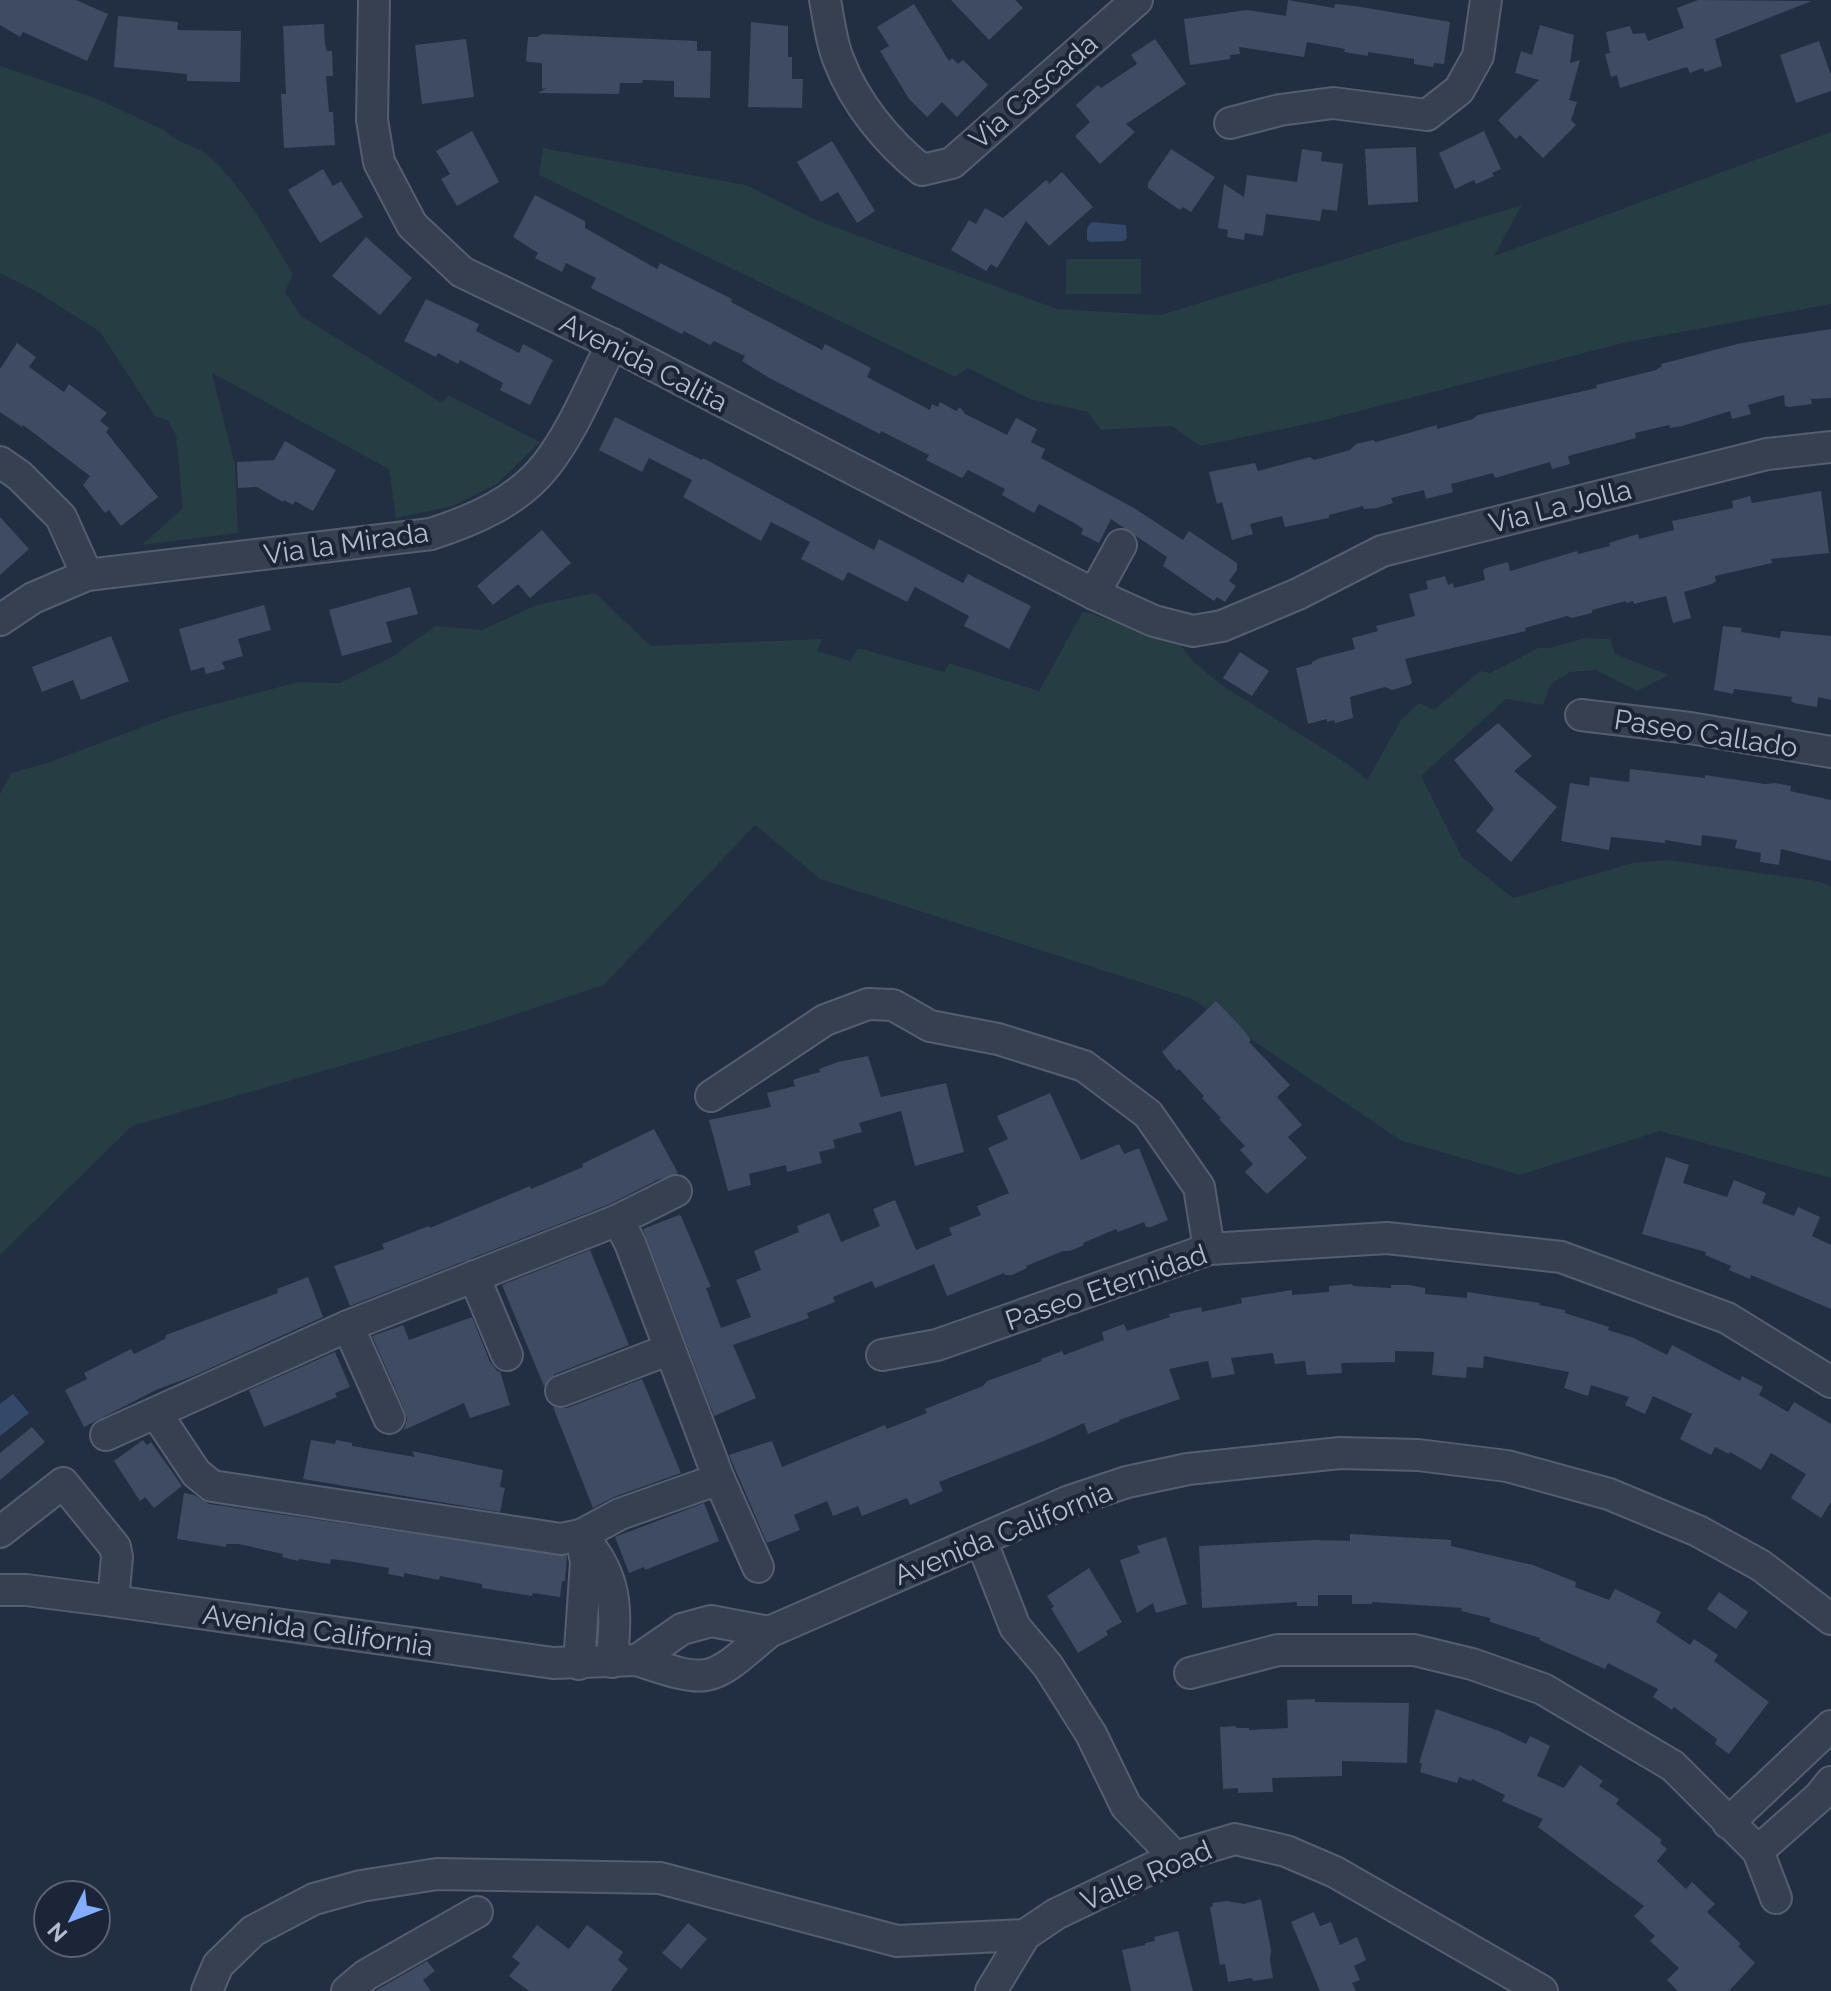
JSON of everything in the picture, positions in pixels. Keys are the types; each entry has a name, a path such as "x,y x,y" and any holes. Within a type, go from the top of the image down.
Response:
{"street":[{"name":"Avenida Calita","path":"374,0 372,120 379,162 412,225 462,272 612,344 1094,594 1154,621 1193,631 1222,626 1298,594"},
{"name":"Via Cascada","path":"825,0 838,61 864,108 922,170 952,163 1137,0"},
{"path":"1230,123 1280,110 1333,103 1427,115 1459,90 1478,56 1486,0"},
{"name":"Via la Mirada","path":"0,620 33,598 87,575 431,534 472,521 512,496 546,465 612,344"},
{"name":"Via La Jolla","path":"1298,594 1382,551 1767,454 1831,447"},
{"path":"0,462 20,476 61,517 87,575"},
{"path":"1094,594 1121,545"},
{"name":"Paseo Callado","path":"1581,715 1690,728 1831,752"},
{"path":"711,1096 825,1020 868,1004 893,1005 930,1026 998,1039 1084,1066 1148,1114 1199,1187 1209,1249"},
{"path":"106,1435 348,1326 618,1220 676,1191"},
{"path":"618,1220 630,1243 719,1479 758,1567"},
{"name":"Paseo Eternidad","path":"882,1355 937,1345 1209,1249 1387,1238 1561,1257 1727,1318 1831,1382"},
{"path":"474,1276 507,1355"},
{"path":"348,1326 389,1418"},
{"path":"561,1391 670,1349"},
{"path":"156,1413 196,1473 212,1486 561,1539 581,1535 620,1514 719,1479"},
{"name":"Avenida California","path":"0,1590 26,1590 113,1601 496,1655 579,1664 624,1661 688,1677 712,1676 729,1666 769,1632 1067,1502 1127,1482 1188,1469 1340,1453 1418,1455 1507,1466 1609,1494 1698,1531 1760,1565 1831,1619"},
{"path":"0,1532 63,1483 115,1547 113,1601"},
{"path":"581,1535 601,1558 609,1580 624,1661 682,1629 702,1622 722,1622 769,1632"},
{"path":"579,1664 586,1562 581,1535"},
{"path":"981,1540 1015,1627 1048,1666 1091,1734 1126,1806 1175,1857"},
{"path":"1190,1673 1278,1650 1414,1650 1472,1664 1543,1689 1673,1766 1758,1851 1776,1898"},
{"path":"1728,1823 1831,1726"},
{"path":"1758,1851 1825,1790 1787,1766"},
{"name":"Valle Road","path":"991,1991 1025,1935 1056,1914 1175,1857 1235,1839 1311,1860 1542,1991"},
{"path":"207,1991 218,1965 253,1931 314,1899 361,1886 437,1874 660,1878 897,1941 1025,1935"},
{"path":"347,1991 366,1975 477,1912"}],"green space":[{"path":"0,66 95,98 164,130 211,158 246,198 293,274 285,292 301,316 442,403 448,395 540,442 497,484 453,506 396,518 389,469 212,373 235,465 238,533 142,545 183,508 176,435 168,421 155,416 100,332 39,293 0,273"},
{"path":"1831,132 1831,304 1623,343 1317,422 1200,446 1172,426 1101,430 1088,412 1030,399 968,368 955,377 539,175 543,148 746,185 816,220 1057,309 1160,315 1522,205 1494,256"},
{"path":"1066,259 1141,259 1141,294 1066,294"},
{"path":"595,593 651,646 822,639 817,651 850,661 858,648 944,672 949,663 1039,691 1083,611 1179,643 1194,662 1223,686 1348,764 1367,780 1401,720 1419,703 1434,710 1480,671 1490,673 1538,648 1585,638 1610,639 1615,654 1669,675 1637,691 1596,670 1570,672 1550,685 1543,705 1506,699 1421,776 1462,857 1513,898 1632,863 1669,860 1817,881 1831,886 1831,1178 1660,1131 1520,1175 1400,1140 1192,999 820,879 755,825 604,985 487,1024 132,1126 0,1255 0,794 11,773 47,763 174,715 298,682 340,683 392,657 435,626 482,630 536,605"}],"water":[{"path":"1092,222 1126,225 1127,238 1124,241 1090,242 1087,240 1087,228"},
{"path":"13,1394 29,1413 0,1436 0,1404"}],"building":[{"path":"0,0 76,0 108,14 87,61 23,32 20,37 0,25"},
{"path":"951,0 1015,0 1023,8 989,40"},
{"path":"1288,0 1334,8 1335,4 1355,6 1450,22 1444,64 1434,63 1433,67 1414,64 1414,59 1368,52 1368,56 1307,42 1304,57 1239,47 1240,54 1230,55 1230,59 1190,65 1184,19 1247,10 1286,16"},
{"path":"1698,0 1812,1 1715,39 1722,66 1690,73 1687,67 1620,88 1617,75 1611,77 1605,54 1610,53 1606,32 1630,26 1633,34 1645,33 1648,41 1684,28 1677,8"},
{"path":"914,4 949,61 952,58 958,64 963,60 988,85 957,117 942,102 927,117 909,99 880,51 889,46 877,27"},
{"path":"118,16 178,22 177,30 241,31 240,82 187,81 187,74 114,67"},
{"path":"751,22 788,26 792,79 803,79 802,108 748,107"},
{"path":"324,24 327,51 332,51 333,76 326,76 335,145 284,148 281,94 286,94 283,26"},
{"path":"1540,25 1574,35 1570,63 1580,60 1569,100 1577,102 1571,120 1576,125 1543,158 1520,135 1516,139 1498,120 1539,80 1515,73 1521,51 1532,55"},
{"path":"542,34 697,41 697,51 711,51 710,98 674,97 674,81 643,80 642,83 620,83 619,94 538,93 547,88 542,89 542,63 526,60 528,37"},
{"path":"466,39 474,97 422,104 415,45"},
{"path":"1155,39 1186,84 1126,124 1135,132 1100,164 1075,136 1090,122 1076,105 1098,85 1101,88 1137,64 1131,55"},
{"path":"1819,41 1831,75 1831,91 1796,103 1780,55"},
{"path":"472,131 499,182 457,206 441,179 450,174 436,151"},
{"path":"1484,131 1501,169 1492,173 1494,176 1476,184 1474,180 1455,189 1439,153"},
{"path":"832,141 875,211 857,223 838,192 821,202 797,162"},
{"path":"1416,147 1418,202 1368,205 1365,149"},
{"path":"1171,149 1215,177 1191,212 1183,207 1180,210 1148,188 1148,183"},
{"path":"1302,149 1322,152 1321,161 1343,164 1337,211 1322,209 1320,221 1266,214 1263,236 1245,233 1244,240 1227,237 1228,230 1218,228 1224,184 1244,197 1247,175 1297,182"},
{"path":"323,169 333,186 341,181 363,217 320,243 288,190"},
{"path":"1062,172 1093,207 1049,246 1026,221 997,268 991,264 986,271 951,250 969,220 976,224 985,208 1003,218 1046,180 1048,185"},
{"path":"535,195 585,221 585,228 657,269 660,263 822,350 825,344 871,368 867,377 930,410 932,404 938,407 940,402 956,411 960,407 965,414 1007,435 1016,418 1037,429 1031,442 1045,449 1041,458 1134,508 1183,540 1189,531 1237,563 1237,570 1229,581 1236,586 1225,602 1217,597 1214,601 1163,566 1167,557 1111,519 1099,543 1081,534 1083,529 1076,524 1039,504 1034,513 1002,495 1005,489 968,470 962,478 926,460 929,455 771,379 742,361 745,356 714,341 710,345 684,331 682,334 591,288 596,278 566,263 562,272 535,258 538,253 513,237"},
{"path":"366,237 412,278 380,315 332,276"},
{"path":"426,299 479,324 476,331 519,353 523,344 553,360 530,405 500,390 503,383 460,360 458,364 438,353 436,357 404,341"},
{"path":"1831,329 1831,398 1811,399 1812,404 1785,406 1784,395 1748,405 1751,414 1732,419 1730,411 1682,426 1670,428 1669,425 1635,433 1636,438 1568,456 1570,464 1552,469 1550,462 1495,478 1493,473 1451,484 1453,492 1426,499 1424,490 1391,498 1393,503 1377,508 1364,509 1363,506 1329,515 1329,518 1285,527 1282,516 1250,524 1253,534 1232,540 1222,502 1217,504 1209,472 1255,463 1258,471 1310,457 1314,460 1350,450 1356,444 1376,442 1437,425 1437,429 1478,415 1597,388 1596,385 1656,370 1661,364 1741,343"},
{"path":"17,343 36,357 29,367 64,392 69,384 107,413 100,421 109,428 106,432 158,497 121,526 109,510 105,513 83,485 90,476 23,425 0,412 0,369"},
{"path":"615,417 703,458 874,550 879,539 963,583 968,574 1031,606 1009,649 964,626 969,616 915,587 907,602 848,572 843,581 801,559 810,542 771,522 761,541 683,497 692,480 649,458 642,472 599,450"},
{"path":"285,441 336,470 313,511 295,501 293,505 283,502 257,487 238,488 237,462 274,460"},
{"path":"1821,491 1829,553 1771,559 1772,563 1715,576 1716,581 1712,584 1684,592 1691,618 1673,623 1666,596 1634,604 1633,601 1626,601 1592,610 1592,613 1572,618 1567,616 1525,628 1526,631 1405,659 1412,683 1392,690 1385,687 1350,697 1353,718 1335,723 1334,720 1327,722 1327,719 1308,724 1296,668 1355,649 1352,638 1378,631 1376,626 1415,616 1409,594 1428,589 1426,581 1445,576 1448,585 1453,583 1454,588 1485,580 1483,570 1508,562 1510,571 1577,551 1578,554 1610,546 1609,543 1638,534 1639,539 1674,530 1672,521 1733,508 1732,501 1750,496 1752,503"},
{"path":"0,517 29,549 0,575"},
{"path":"542,530 571,563 530,598 518,584 493,605 477,586"},
{"path":"410,587 418,614 386,622 392,642 342,656 329,610"},
{"path":"264,605 271,630 238,639 243,656 222,662 225,669 206,674 204,667 191,671 179,629"},
{"path":"1723,626 1780,638 1781,631 1831,636 1831,700 1818,697 1817,707 1794,703 1792,697 1734,689 1733,694 1714,690"},
{"path":"111,636 129,681 81,700 73,680 42,692 32,667"},
{"path":"1240,652 1269,671 1252,696 1223,678"},
{"path":"1498,723 1532,756 1514,771 1557,807 1511,862 1476,831 1494,809 1454,760"},
{"path":"1630,769 1775,783 1791,786 1790,791 1831,800 1831,861 1781,849 1779,865 1760,862 1761,853 1735,848 1737,840 1702,835 1701,846 1611,837 1609,850 1561,841 1570,783 1589,786 1590,777 1629,782"},
{"path":"1216,1001 1290,1085 1277,1097 1302,1125 1288,1137 1307,1158 1267,1194 1245,1172 1253,1164 1240,1150 1245,1146 1162,1052"},
{"path":"868,1056 881,1097 946,1083 964,1152 915,1166 901,1111 859,1123 862,1132 833,1140 835,1148 819,1152 822,1163 787,1172 786,1165 749,1174 751,1185 728,1191 709,1120 771,1107 767,1093 795,1086 793,1080 820,1072 819,1069 838,1062"},
{"path":"1050,1093 1081,1160 1119,1144 1124,1154 1139,1148 1168,1220 1151,1227 1146,1227 1144,1222 1118,1232 1116,1229 1070,1251 1026,1266 1012,1275 1004,1273 947,1296 934,1264 875,1288 872,1281 833,1297 835,1302 807,1313 809,1318 733,1345 756,1398 714,1416 643,1229 681,1216 711,1287 706,1288 721,1328 751,1317 736,1280 761,1270 754,1251 799,1232 797,1226 829,1213 841,1242 880,1226 873,1209 895,1200 916,1250 952,1235 949,1228 981,1215 977,1206 1009,1193 988,1148 1008,1139 997,1116"},
{"path":"654,1129 678,1173 610,1204 350,1306 334,1266 384,1249 382,1244 583,1167 582,1164"},
{"path":"1666,1157 1689,1165 1683,1183 1727,1197 1734,1180 1766,1193 1762,1203 1794,1216 1798,1207 1820,1217 1812,1236 1831,1245 1831,1309 1751,1275 1750,1279 1729,1270 1731,1266 1705,1255 1706,1252 1642,1234"},
{"path":"590,1250 629,1345 555,1374 544,1386 502,1285"},
{"path":"308,1277 323,1317 156,1390 84,1427 65,1390 87,1379 84,1373 131,1349 134,1354 165,1339 166,1335 278,1293 277,1289"},
{"path":"1352,1284 1391,1288 1391,1285 1409,1285 1425,1288 1425,1294 1467,1298 1467,1292 1540,1303 1609,1327 1608,1330 1634,1338 1667,1355 1672,1345 1740,1381 1742,1376 1763,1387 1759,1395 1788,1412 1794,1402 1831,1424 1831,1502 1821,1518 1791,1498 1806,1474 1771,1453 1761,1470 1730,1452 1715,1447 1711,1455 1680,1439 1692,1414 1653,1396 1645,1414 1625,1405 1629,1397 1591,1385 1588,1396 1564,1388 1569,1372 1484,1356 1483,1368 1467,1367 1466,1378 1432,1375 1434,1352 1395,1351 1395,1362 1341,1363 1342,1373 1307,1375 1305,1361 1275,1364 1273,1353 1231,1358 1235,1374 1212,1378 1208,1361 1169,1369 1180,1399 1088,1434 1084,1423 939,1482 943,1491 910,1505 907,1498 862,1516 858,1506 833,1516 827,1501 794,1515 800,1530 767,1543 729,1455 772,1441 782,1467 885,1425 887,1429 927,1413 925,1409 1041,1359 1062,1351 1064,1355 1104,1340 1102,1332 1124,1324 1127,1331 1170,1317 1169,1314 1201,1307 1202,1312 1242,1303 1241,1298 1292,1290 1292,1295 1329,1292 1329,1286"},
{"path":"472,1317 490,1362 500,1371 510,1405 470,1418 464,1403 404,1430 407,1419 405,1411 372,1336 403,1325 409,1340"},
{"path":"335,1352 350,1387 335,1393 337,1397 264,1427 249,1390"},
{"path":"642,1379 681,1473 614,1497 593,1508 553,1407 567,1408"},
{"path":"32,1427 45,1442 0,1480 0,1453"},
{"path":"143,1440 147,1445 151,1442 182,1486 154,1508 145,1497 140,1501 114,1461"},
{"path":"311,1440 335,1444 336,1440 352,1443 352,1446 415,1457 412,1451 503,1470 500,1487 505,1488 500,1512 303,1479"},
{"path":"184,1493 209,1504 567,1556 565,1581 562,1581 560,1597 533,1593 532,1596 482,1588 482,1584 440,1576 439,1580 404,1573 404,1577 388,1574 389,1568 348,1561 331,1559 330,1564 298,1561 282,1557 283,1554 239,1544 226,1544 226,1547 177,1539"},
{"path":"704,1503 719,1541 645,1570 644,1567 629,1573 615,1537"},
{"path":"1350,1534 1451,1540 1451,1546 1533,1565 1576,1582 1575,1587 1609,1600 1615,1589 1661,1612 1656,1622 1690,1645 1694,1639 1718,1655 1714,1661 1769,1702 1729,1754 1715,1744 1717,1739 1674,1707 1672,1710 1653,1697 1658,1689 1608,1663 1605,1669 1540,1638 1490,1622 1490,1618 1461,1611 1462,1608 1372,1602 1352,1604 1352,1595 1318,1595 1318,1606 1297,1606 1297,1602 1202,1608 1199,1546 1350,1541"},
{"path":"1166,1537 1187,1604 1156,1613 1153,1603 1137,1613 1120,1560 1140,1553 1137,1546"},
{"path":"1089,1568 1122,1622 1106,1631 1108,1635 1078,1653 1047,1596"},
{"path":"1719,1592 1748,1612 1736,1629 1707,1609"},
{"path":"1315,1699 1315,1702 1409,1703 1407,1763 1342,1761 1342,1776 1272,1778 1273,1792 1238,1793 1238,1788 1223,1789 1220,1727 1236,1726 1249,1730 1288,1728 1287,1700"},
{"path":"1436,1709 1526,1744 1530,1736 1550,1746 1537,1776 1564,1788 1580,1765 1603,1781 1599,1786 1619,1799 1616,1804 1662,1840 1660,1843 1667,1849 1657,1861 1686,1889 1692,1882 1715,1904 1707,1912 1741,1944 1738,1946 1755,1963 1729,1991 1678,1991 1667,1980 1679,1968 1650,1941 1655,1936 1634,1916 1644,1906 1538,1827 1543,1819 1502,1801 1505,1795 1472,1779 1459,1777 1457,1783 1420,1772 1422,1763 1419,1763"},
{"path":"1261,1899 1273,1978 1228,1982 1225,1964 1220,1965 1210,1907 1212,1903 1227,1901 1244,1904"},
{"path":"1314,1912 1320,1926 1331,1922 1340,1945 1357,1937 1366,1960 1354,1966 1360,1980 1352,1983 1356,1991 1320,1991 1291,1922"},
{"path":"688,1923 707,1939 681,1969 662,1953"},
{"path":"537,1925 569,1949 587,1925 623,1952 618,1960 628,1969 611,1991 529,1991 509,1976 520,1963 512,1957"},
{"path":"1178,1931 1193,1991 1131,1991 1122,1950 1145,1945 1155,1941 1154,1937"},
{"path":"427,1961 435,1971 423,1980 431,1991 375,1991"}]}
